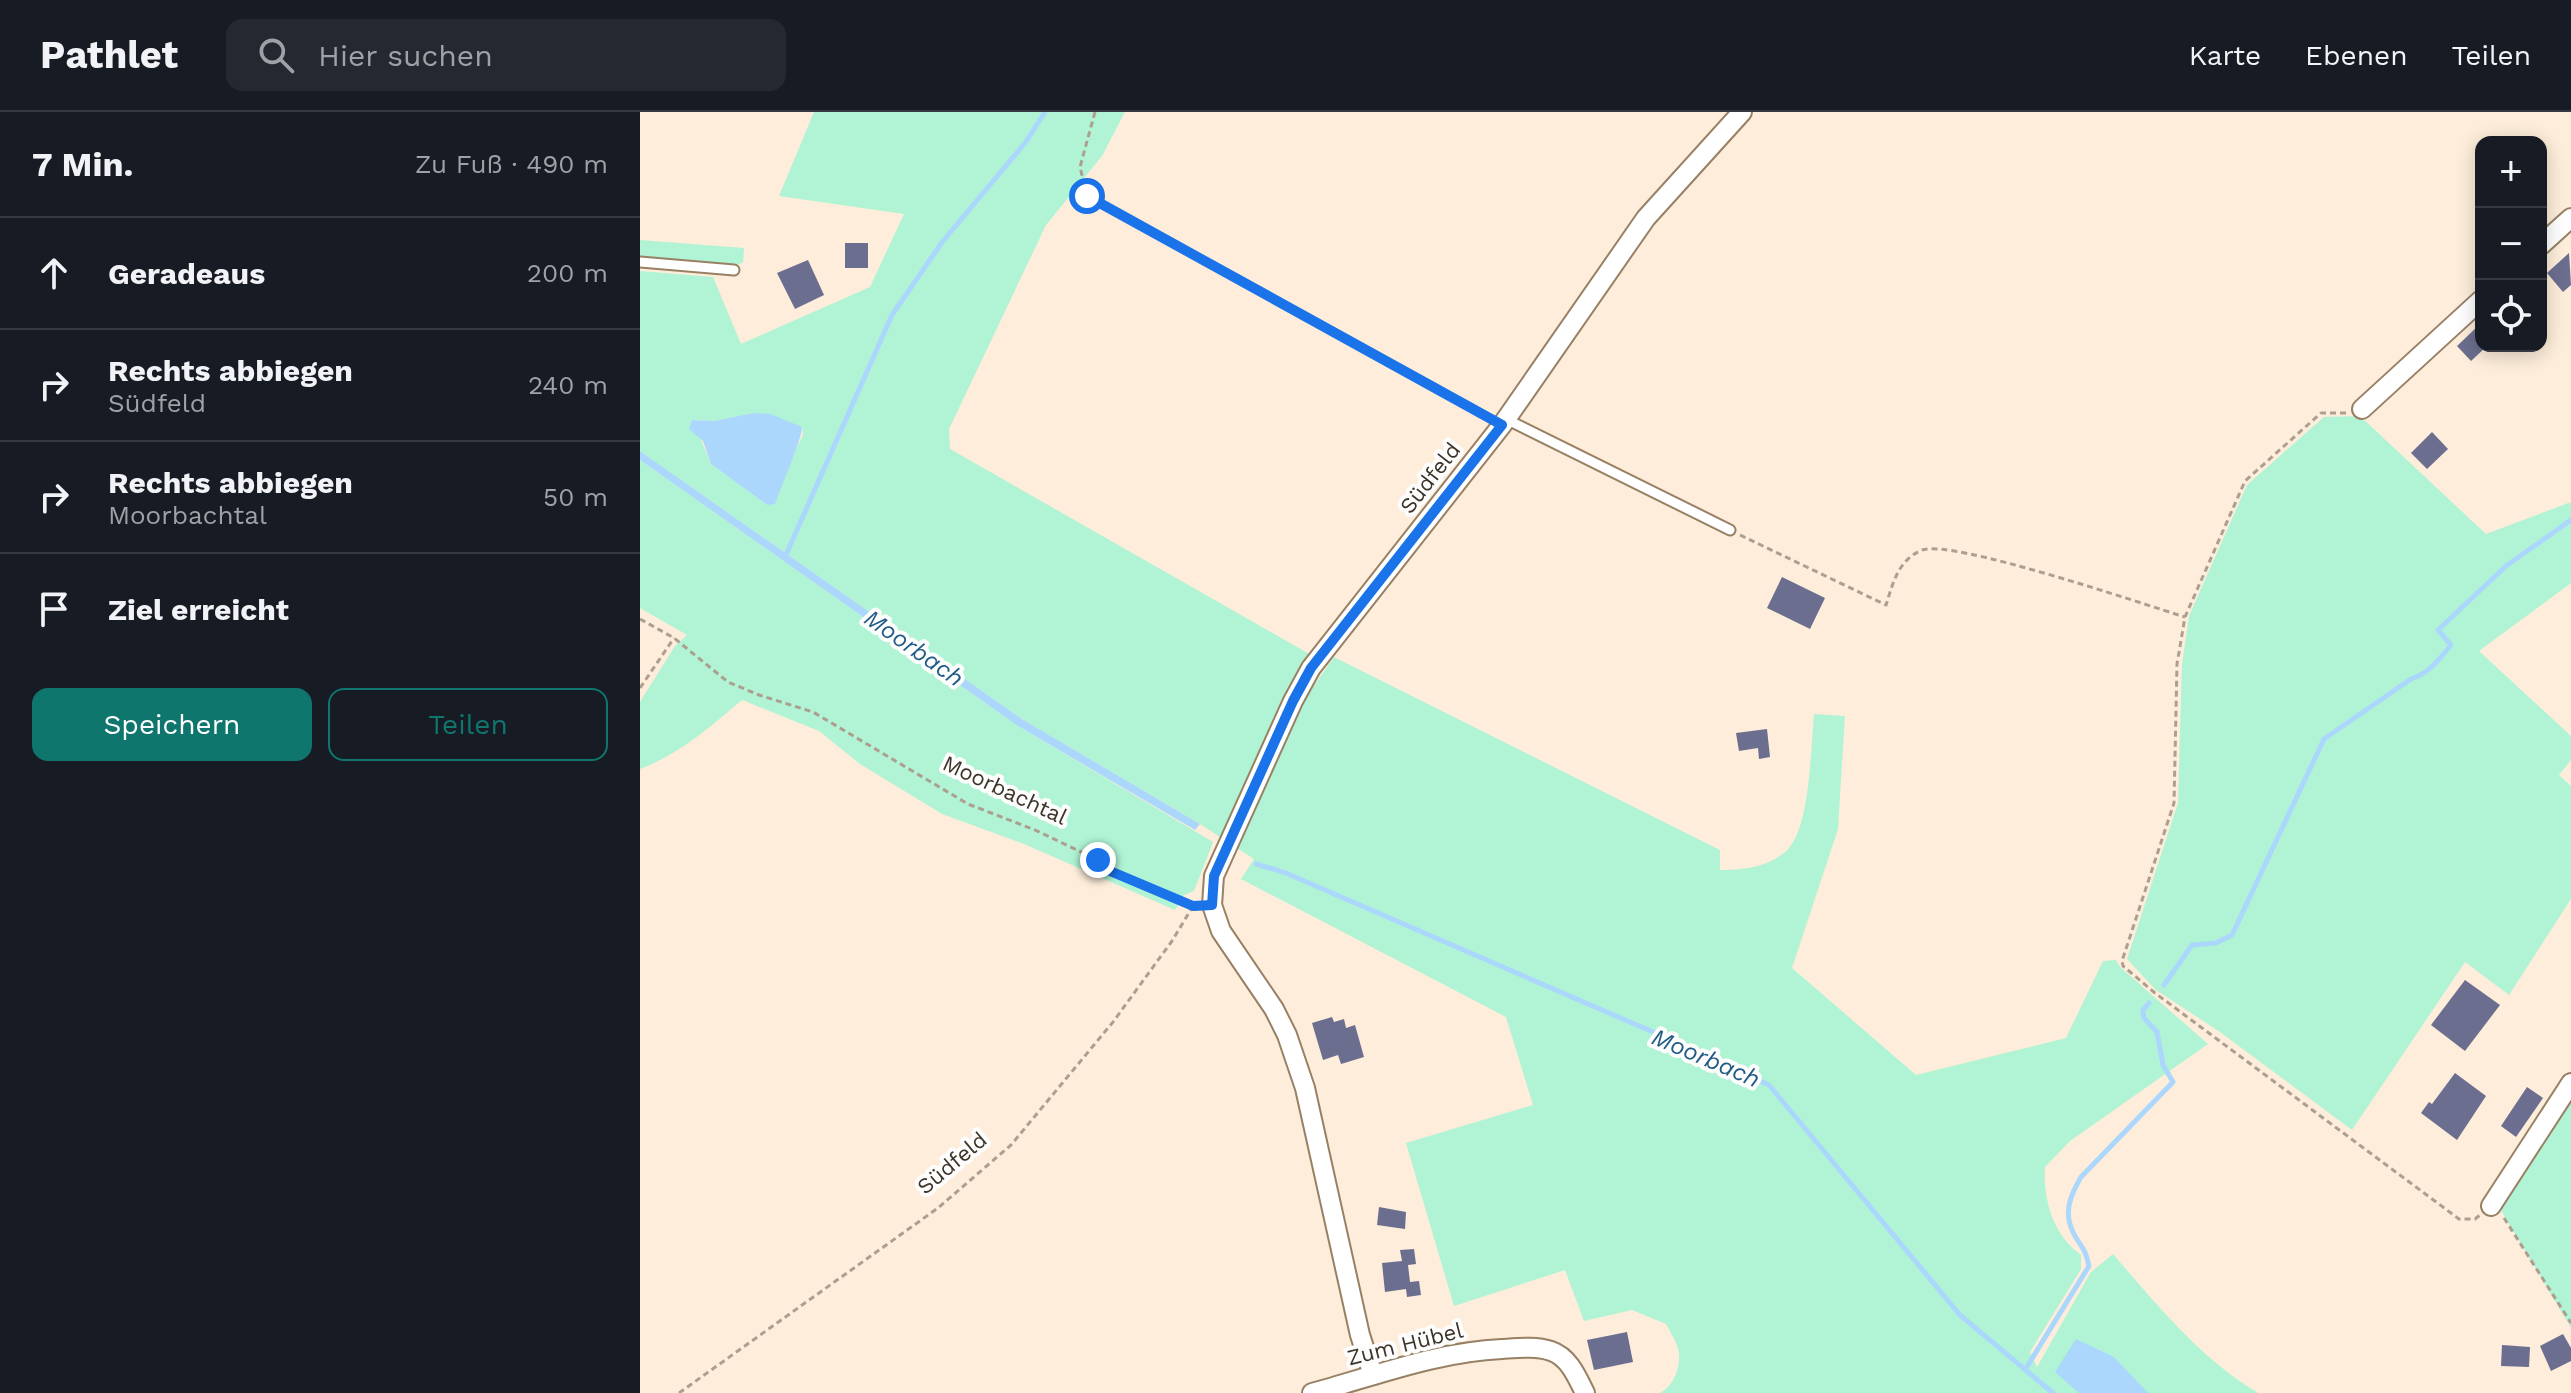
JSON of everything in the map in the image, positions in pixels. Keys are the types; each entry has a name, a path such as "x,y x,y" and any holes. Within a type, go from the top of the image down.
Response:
{"street":[{"name":"Südfeld","path":"1212,905 1214,876 1311,668 1504,422 1646,218 1742,112"},
{"path":"2547,240 2571,218"},
{"path":"2362,409 2475,305"},
{"path":"1212,905 1221,931 1274,1009 1287,1035 1305,1088 1360,1335 1373,1375"},
{"path":"2491,1206 2571,1083"},
{"name":"Zum Hübel","path":"1312,1393 1420,1361 1477,1350 1525,1347 1553,1351 1569,1363 1585,1393"}],"lane":[{"path":"640,262 734,270"},
{"path":"1504,422 1730,530"}],"path":[{"path":"1095,112 1080,167 1087,196 1504,422"},
{"path":"2362,409 2348,413 2321,413 2245,481 2185,617 2177,664 2174,803 2122,961 2123,966 2459,1219 2475,1219 2491,1206 2505,1219 2571,1323"},
{"path":"1730,530 1886,605 1895,577 1906,559 1925,549 1955,550 2185,617"},
{"name":"Moorbachtal","path":"640,619 674,638 728,682 813,712 968,804 1035,830 1098,860 1110,871 1193,906 1212,905"},
{"path":"640,688 674,638"},
{"name":"Südfeld","path":"679,1393 938,1208 1011,1145 1113,1022 1172,941 1193,906"}],"green space":[{"path":"814,112 1125,112 1102,156 1046,225 949,429 950,449 1311,655 1296,681 1311,690 1334,657 1720,850 1720,870 1766,863 1789,848 1796,837 1805,804 1814,714 1845,716 1838,829 1792,968 1916,1075 2066,1038 2103,961 2116,960 2120,967 2208,1044 2070,1141 2045,1167 2046,1192 2052,1216 2063,1237 2081,1255 2081,1269 2030,1352 2037,1367 2091,1272 2113,1254 2198,1347 2258,1393 1660,1393 1673,1380 1679,1360 1678,1348 1666,1324 1632,1310 1584,1321 1565,1270 1454,1306 1406,1143 1533,1105 1506,1017 1241,879 1254,859 1022,719 640,451 640,271 713,277 741,344 870,287 904,214 779,196","holes":["753,413 802,427 803,435 767,505 711,464 693,420 714,421"]},
{"path":"640,240 744,248 743,262 737,265 640,257"},
{"path":"2360,416 2486,534 2571,502 2571,583 2479,651 2571,736 2571,760 2559,775 2571,786 2571,899 2509,995 2465,962 2352,1130 2220,1032 2156,990 2127,959 2178,803 2182,664 2189,616 2247,485 2324,417"},
{"path":"640,460 1018,726 1213,842 1194,891 1184,895 1175,910 1024,844 942,814 860,764 819,731 742,700 681,748 640,769 640,702 675,646 687,635 640,608"},
{"path":"2571,1094 2571,1328 2499,1207"}],"water":[{"path":"753,413 771,414 802,427 775,504 767,505 711,464 703,441 689,429 692,420 714,421"},
{"path":"640,451 1022,719 1200,824 1195,830 1018,726 640,460"},
{"path":"2076,1339 2114,1357 2148,1393 2079,1393 2055,1372"}],"building":[{"path":"845,243 868,243 868,268 845,268"},
{"path":"2569,253 2571,285 2563,292 2547,273"},
{"path":"808,260 824,295 795,309 777,273"},
{"path":"2475,329 2475,352 2481,352 2471,361 2457,346"},
{"path":"2432,432 2448,449 2427,469 2411,453"},
{"path":"1782,577 1825,598 1810,629 1767,608"},
{"path":"1767,729 1770,757 1759,759 1758,748 1739,751 1736,733"},
{"path":"2465,980 2500,1005 2465,1051 2431,1025"},
{"path":"1332,1017 1334,1022 1344,1019 1346,1028 1355,1025 1364,1057 1341,1064 1338,1055 1323,1060 1312,1023"},
{"path":"2455,1073 2486,1096 2457,1140 2421,1113 2429,1102 2432,1104"},
{"path":"2527,1087 2543,1098 2516,1137 2501,1126"},
{"path":"1379,1207 1406,1212 1405,1229 1377,1225"},
{"path":"1414,1249 1416,1264 1408,1265 1410,1282 1419,1281 1421,1295 1407,1297 1406,1289 1385,1292 1382,1263 1402,1261 1400,1250"},
{"path":"1627,1332 1633,1362 1594,1370 1587,1340"},
{"path":"2563,1334 2571,1348 2571,1361 2551,1371 2540,1346"},
{"path":"2502,1345 2530,1347 2529,1367 2501,1366"}],"waterway":[{"path":"785,557 892,315 943,241 1025,143 1045,112"},
{"path":"2164,985 2192,945 2216,943 2232,935 2324,739 2433,665 2451,645 2438,630 2506,566 2571,520"},
{"name":"Moorbach","path":"1256,864 1286,873 1769,1085 1960,1315 2053,1393"},
{"path":"2025,1370 2089,1266 2070,1225 2070,1203 2077,1183 2173,1082 2163,1065 2157,1032 2144,1018 2143,1010 2149,1003"}],"route":[{"path":"1087,196 1502,425 1311,668 1214,876 1212,905 1193,906 1110,871 1098,860"}]}
